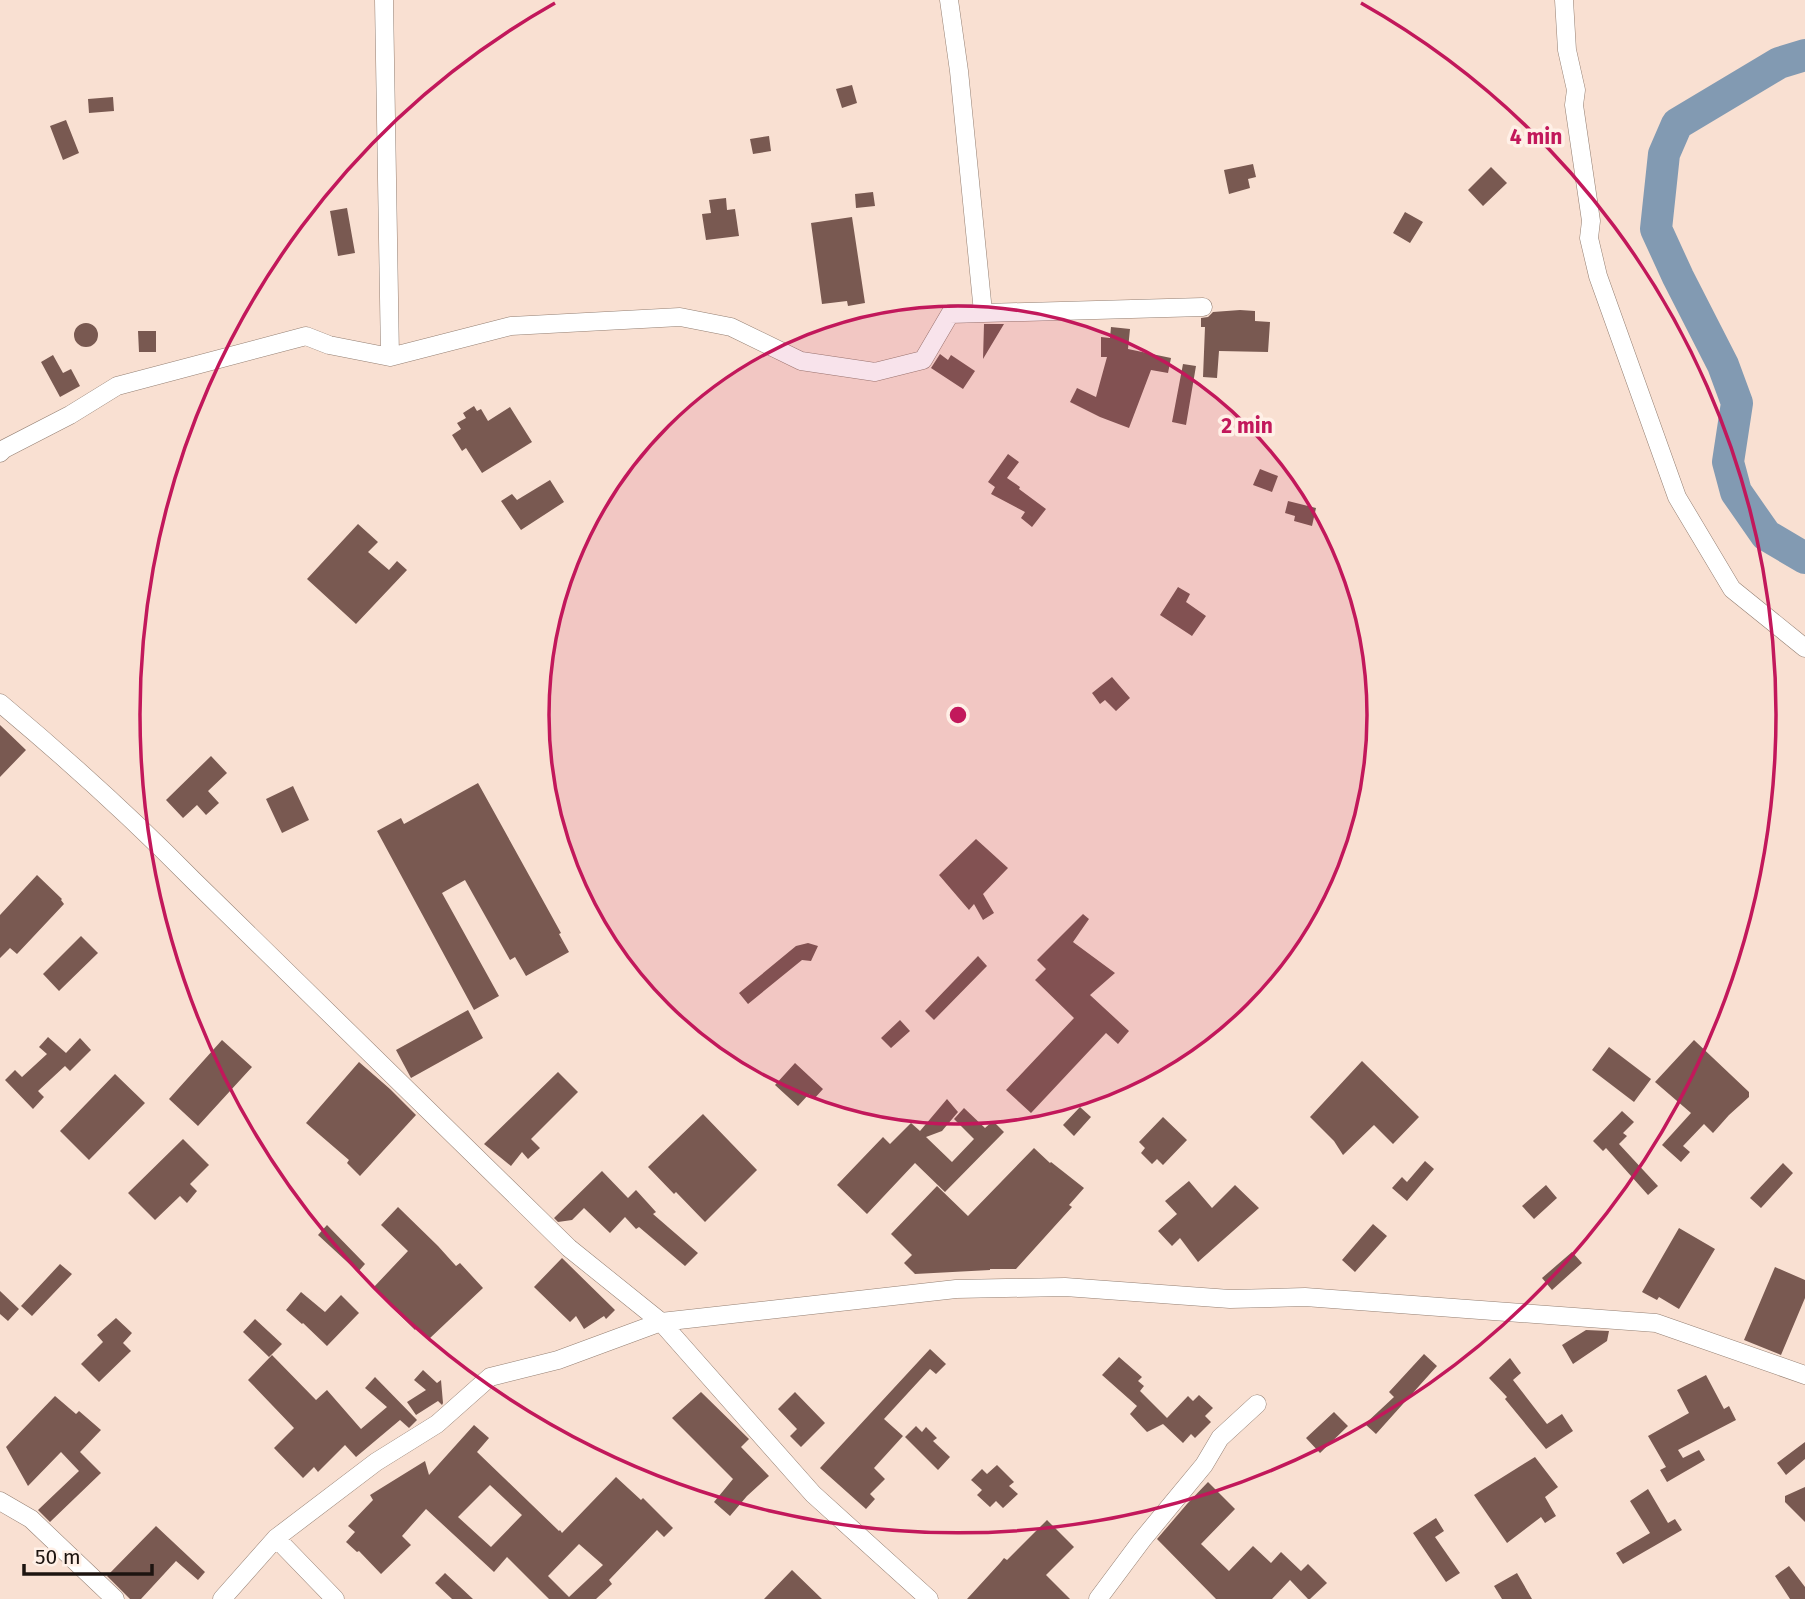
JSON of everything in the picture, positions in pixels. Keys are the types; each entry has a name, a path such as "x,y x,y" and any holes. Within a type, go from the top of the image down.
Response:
{"street":[{"path":"384,0 390,357"},
{"path":"949,0 959,71 983,312"},
{"path":"1564,0 1567,50 1576,90 1574,105 1591,221 1589,238 1598,276 1677,497 1732,589 1805,648"},
{"path":"1,448 70,415 117,386 306,336 329,345 390,357 511,326 680,317 731,327 800,361 875,372 923,360 950,314 1203,307"},
{"path":"0,703 65,757 138,824 569,1248 661,1322 813,1494 929,1599"},
{"path":"222,1599 276,1538 376,1462 437,1424 490,1377 558,1360 661,1322 956,1289 1065,1287 1230,1298 1305,1297 1656,1323 1805,1375"},
{"path":"1098,1599 1204,1465 1220,1438 1257,1404"},
{"path":"0,1500 31,1519 115,1599"},
{"path":"276,1538 335,1599"}],"building":[{"path":"852,85 857,103 842,108 836,89"},
{"path":"113,97 114,111 89,113 88,99"},
{"path":"66,120 79,153 63,160 50,126"},
{"path":"769,136 771,151 753,154 750,139"},
{"path":"1253,164 1256,177 1248,179 1250,188 1229,194 1224,170"},
{"path":"1491,167 1507,183 1483,206 1468,190"},
{"path":"873,192 875,206 856,208 855,194"},
{"path":"726,198 727,210 735,209 739,236 706,240 702,214 711,213 709,200"},
{"path":"347,208 355,253 338,256 330,211"},
{"path":"1405,212 1423,222 1410,243 1393,233"},
{"path":"852,217 865,303 848,306 847,301 822,304 811,223"},
{"path":"1255,311 1255,321 1270,322 1268,352 1219,351 1217,378 1203,377 1205,327 1201,327 1201,318 1208,317 1213,312"},
{"path":"86,323 95,326 98,335 95,344 86,347 77,344 74,335 77,326"},
{"path":"984,324 1004,324 983,359"},
{"path":"1111,327 1130,329 1128,349 1171,358 1168,373 1151,370 1129,428 1070,402 1077,388 1096,397 1107,357 1101,357 1101,337 1110,338"},
{"path":"138,331 156,331 156,352 139,352"},
{"path":"940,354 948,360 951,355 975,371 963,389 931,368"},
{"path":"53,355 63,373 71,369 80,386 60,397 41,362"},
{"path":"1183,364 1196,366 1186,425 1172,422"},
{"path":"474,406 477,411 481,409 488,421 510,407 532,442 482,473 466,448 462,451 452,435 461,429 457,423 466,418 463,413"},
{"path":"1008,454 1019,462 1007,478 1046,509 1032,527 1021,518 1025,512 991,494 995,487 988,482"},
{"path":"1260,469 1278,476 1272,492 1253,485"},
{"path":"550,480 564,502 521,530 501,501 512,494 517,500"},
{"path":"1288,501 1316,508 1312,526 1294,521 1295,516 1285,513"},
{"path":"358,524 378,542 368,552 389,570 397,561 407,570 356,624 307,579"},
{"path":"1178,587 1190,594 1186,602 1206,616 1192,636 1160,615"},
{"path":"1112,677 1130,698 1116,711 1105,700 1100,704 1092,693"},
{"path":"0,725 26,750 0,777"},
{"path":"211,756 227,773 208,791 219,803 206,815 197,805 183,818 166,800"},
{"path":"478,783 569,952 526,976 515,957 510,960 465,880 442,893 499,996 474,1010 377,831 401,818 404,824"},
{"path":"293,786 309,820 282,833 266,799"},
{"path":"976,839 1008,868 983,894 994,913 983,920 974,904 969,910 939,875"},
{"path":"37,875 64,904 17,954 10,948 0,958 0,915"},
{"path":"1083,914 1089,919 1073,942 1115,973 1090,995 1129,1031 1118,1044 1106,1033 1031,1113 1006,1090 1074,1018 1035,980 1046,969 1037,960"},
{"path":"81,936 98,953 59,991 43,974"},
{"path":"808,943 818,946 811,961 802,960 748,1004 739,993 796,946"},
{"path":"978,956 987,966 934,1020 925,1011"},
{"path":"468,1010 483,1038 411,1078 396,1050"},
{"path":"900,1020 910,1031 891,1048 881,1038"},
{"path":"48,1037 66,1053 80,1038 91,1050 70,1071 65,1066 38,1091 44,1097 33,1109 5,1080 15,1070 22,1077 47,1054 39,1047"},
{"path":"222,1040 252,1067 198,1126 169,1099"},
{"path":"1694,1040 1749,1092 1749,1097 1713,1133 1704,1124 1683,1146 1690,1152 1681,1162 1662,1145 1691,1113 1655,1082"},
{"path":"1609,1047 1651,1079 1634,1102 1592,1070"},
{"path":"1362,1061 1419,1117 1393,1144 1374,1125 1343,1155 1334,1141 1310,1117"},
{"path":"359,1062 416,1115 360,1176 347,1163 349,1160 306,1123"},
{"path":"795,1063 823,1089 814,1099 809,1094 798,1106 775,1085"},
{"path":"558,1072 578,1092 531,1139 540,1148 528,1159 522,1152 511,1166 484,1144"},
{"path":"115,1074 145,1103 89,1160 60,1131"},
{"path":"947,1099 958,1112 942,1131 926,1137 952,1162 974,1139 954,1119 964,1108 985,1128 993,1121 1004,1132 945,1192 915,1163 867,1214 837,1185 883,1137 890,1144 911,1123 920,1131"},
{"path":"1080,1107 1091,1117 1074,1136 1063,1125"},
{"path":"1622,1111 1634,1122 1623,1133 1627,1136 1619,1144 1658,1186 1648,1195 1606,1148 1603,1151 1593,1141"},
{"path":"703,1114 757,1170 705,1222 648,1167"},
{"path":"1163,1117 1187,1140 1163,1165 1157,1159 1152,1164 1141,1153 1145,1148 1139,1142"},
{"path":"183,1139 209,1165 190,1184 197,1191 187,1203 180,1196 155,1220 128,1193"},
{"path":"1034,1148 1084,1188 1069,1205 1072,1207 1016,1269 915,1274 904,1263 912,1255 891,1234 937,1186 968,1216"},
{"path":"1425,1161 1434,1169 1407,1201 1392,1188 1402,1177 1407,1182"},
{"path":"1783,1163 1793,1173 1761,1208 1750,1198"},
{"path":"602,1171 628,1198 636,1190 656,1212 653,1214 698,1253 685,1266 639,1227 636,1229 625,1217 610,1233 584,1208 572,1220 558,1222 554,1218"},
{"path":"1189,1181 1212,1208 1235,1185 1259,1208 1198,1262 1180,1238 1172,1246 1158,1231 1177,1214 1165,1201"},
{"path":"1546,1185 1557,1198 1534,1219 1522,1206"},
{"path":"398,1207 456,1266 460,1263 483,1288 429,1339 417,1327 415,1330 373,1288 408,1251 381,1225"},
{"path":"1373,1224 1387,1236 1355,1272 1342,1260"},
{"path":"327,1225 365,1264 358,1272 318,1235"},
{"path":"1679,1228 1715,1249 1679,1309 1659,1297 1657,1300 1642,1292"},
{"path":"1572,1252 1582,1263 1552,1290 1542,1278"},
{"path":"562,1258 615,1310 606,1319 604,1316 584,1329 576,1316 570,1322 534,1287"},
{"path":"60,1264 72,1274 32,1316 21,1306"},
{"path":"1775,1267 1805,1280 1805,1298 1781,1355 1744,1340"},
{"path":"0,1291 19,1309 8,1321 0,1314"},
{"path":"301,1292 325,1312 341,1295 359,1313 327,1346 286,1310"},
{"path":"116,1318 132,1333 123,1343 131,1351 99,1382 81,1364 103,1342 97,1335"},
{"path":"255,1319 282,1344 269,1357 243,1332"},
{"path":"1586,1330 1609,1331 1607,1341 1573,1364 1562,1345"},
{"path":"930,1349 946,1364 936,1374 930,1369 884,1419 903,1436 874,1468 885,1479 870,1494 875,1499 866,1509 820,1468"},
{"path":"1424,1354 1437,1366 1376,1434 1365,1424 1394,1397 1389,1392"},
{"path":"272,1355 316,1400 327,1390 361,1429 387,1407 365,1388 375,1377 417,1420 409,1428 400,1420 356,1457 345,1445 318,1472 314,1467 303,1478 274,1448 294,1428 248,1380"},
{"path":"1119,1357 1142,1377 1138,1381 1144,1386 1140,1391 1167,1418 1188,1396 1193,1401 1199,1395 1213,1408 1205,1416 1211,1422 1195,1438 1191,1434 1183,1443 1163,1424 1147,1432 1130,1414 1137,1406 1102,1375"},
{"path":"1510,1358 1521,1373 1513,1380 1547,1424 1562,1414 1573,1431 1546,1449 1505,1399 1507,1397 1489,1378"},
{"path":"423,1370 437,1383 441,1380 443,1403 442,1405 438,1401 416,1415 407,1402 426,1390 414,1380"},
{"path":"1706,1375 1724,1409 1729,1406 1736,1420 1678,1450 1683,1458 1699,1450 1705,1460 1667,1482 1660,1470 1666,1467 1648,1436 1689,1413 1677,1390"},
{"path":"701,1392 749,1439 741,1447 769,1476 730,1516 714,1502 733,1479 672,1418"},
{"path":"795,1392 825,1423 801,1447 790,1436 797,1429 778,1409"},
{"path":"55,1396 76,1414 79,1411 101,1430 80,1452 101,1473 50,1522 38,1510 79,1471 61,1452 28,1486 6,1447"},
{"path":"1334,1412 1348,1426 1320,1453 1306,1438"},
{"path":"474,1425 489,1438 477,1452 562,1533 616,1477 641,1500 643,1498 673,1528 664,1537 657,1530 609,1580 612,1584 596,1599 549,1599 507,1557 494,1572 426,1509 402,1536 411,1545 381,1574 359,1551 346,1542 355,1532 348,1526 373,1500 370,1495 425,1461 429,1475","holes":["490,1485 522,1515 491,1547 458,1517","579,1544 603,1565 569,1597 548,1576"]},
{"path":"916,1426 922,1432 926,1427 937,1438 933,1441 950,1457 938,1470 905,1437"},
{"path":"1805,1442 1805,1459 1786,1475 1777,1463"},
{"path":"1535,1457 1558,1487 1545,1497 1556,1516 1545,1523 1541,1517 1507,1543 1474,1495"},
{"path":"997,1465 1014,1482 1009,1486 1018,1494 1003,1508 996,1501 990,1507 977,1495 982,1490 971,1480 982,1469 987,1474"},
{"path":"1208,1482 1235,1509 1201,1544 1229,1571 1253,1546 1271,1563 1281,1552 1301,1571 1308,1564 1327,1583 1310,1599 1290,1580 1272,1599 1216,1599 1157,1539"},
{"path":"1805,1487 1805,1522 1785,1502 1785,1496"},
{"path":"1648,1489 1668,1523 1675,1519 1682,1530 1623,1564 1616,1553 1650,1533 1630,1501"},
{"path":"1436,1518 1444,1531 1435,1537 1460,1573 1446,1582 1413,1533"},
{"path":"1047,1520 1074,1547 1046,1575 1070,1599 967,1599 1004,1558 1007,1560"},
{"path":"156,1526 205,1572 198,1580 176,1561 141,1599 130,1599 107,1576"},
{"path":"1789,1566 1805,1587 1805,1599 1790,1599 1775,1576"},
{"path":"792,1570 822,1599 764,1599"},
{"path":"445,1573 473,1599 452,1599 435,1583"},
{"path":"1517,1573 1532,1599 1502,1599 1494,1586"}],"waterway":[{"path":"1805,55 1779,63 1677,124 1664,154 1656,229 1723,365 1737,403 1728,462 1736,492 1766,535 1805,558"}]}
